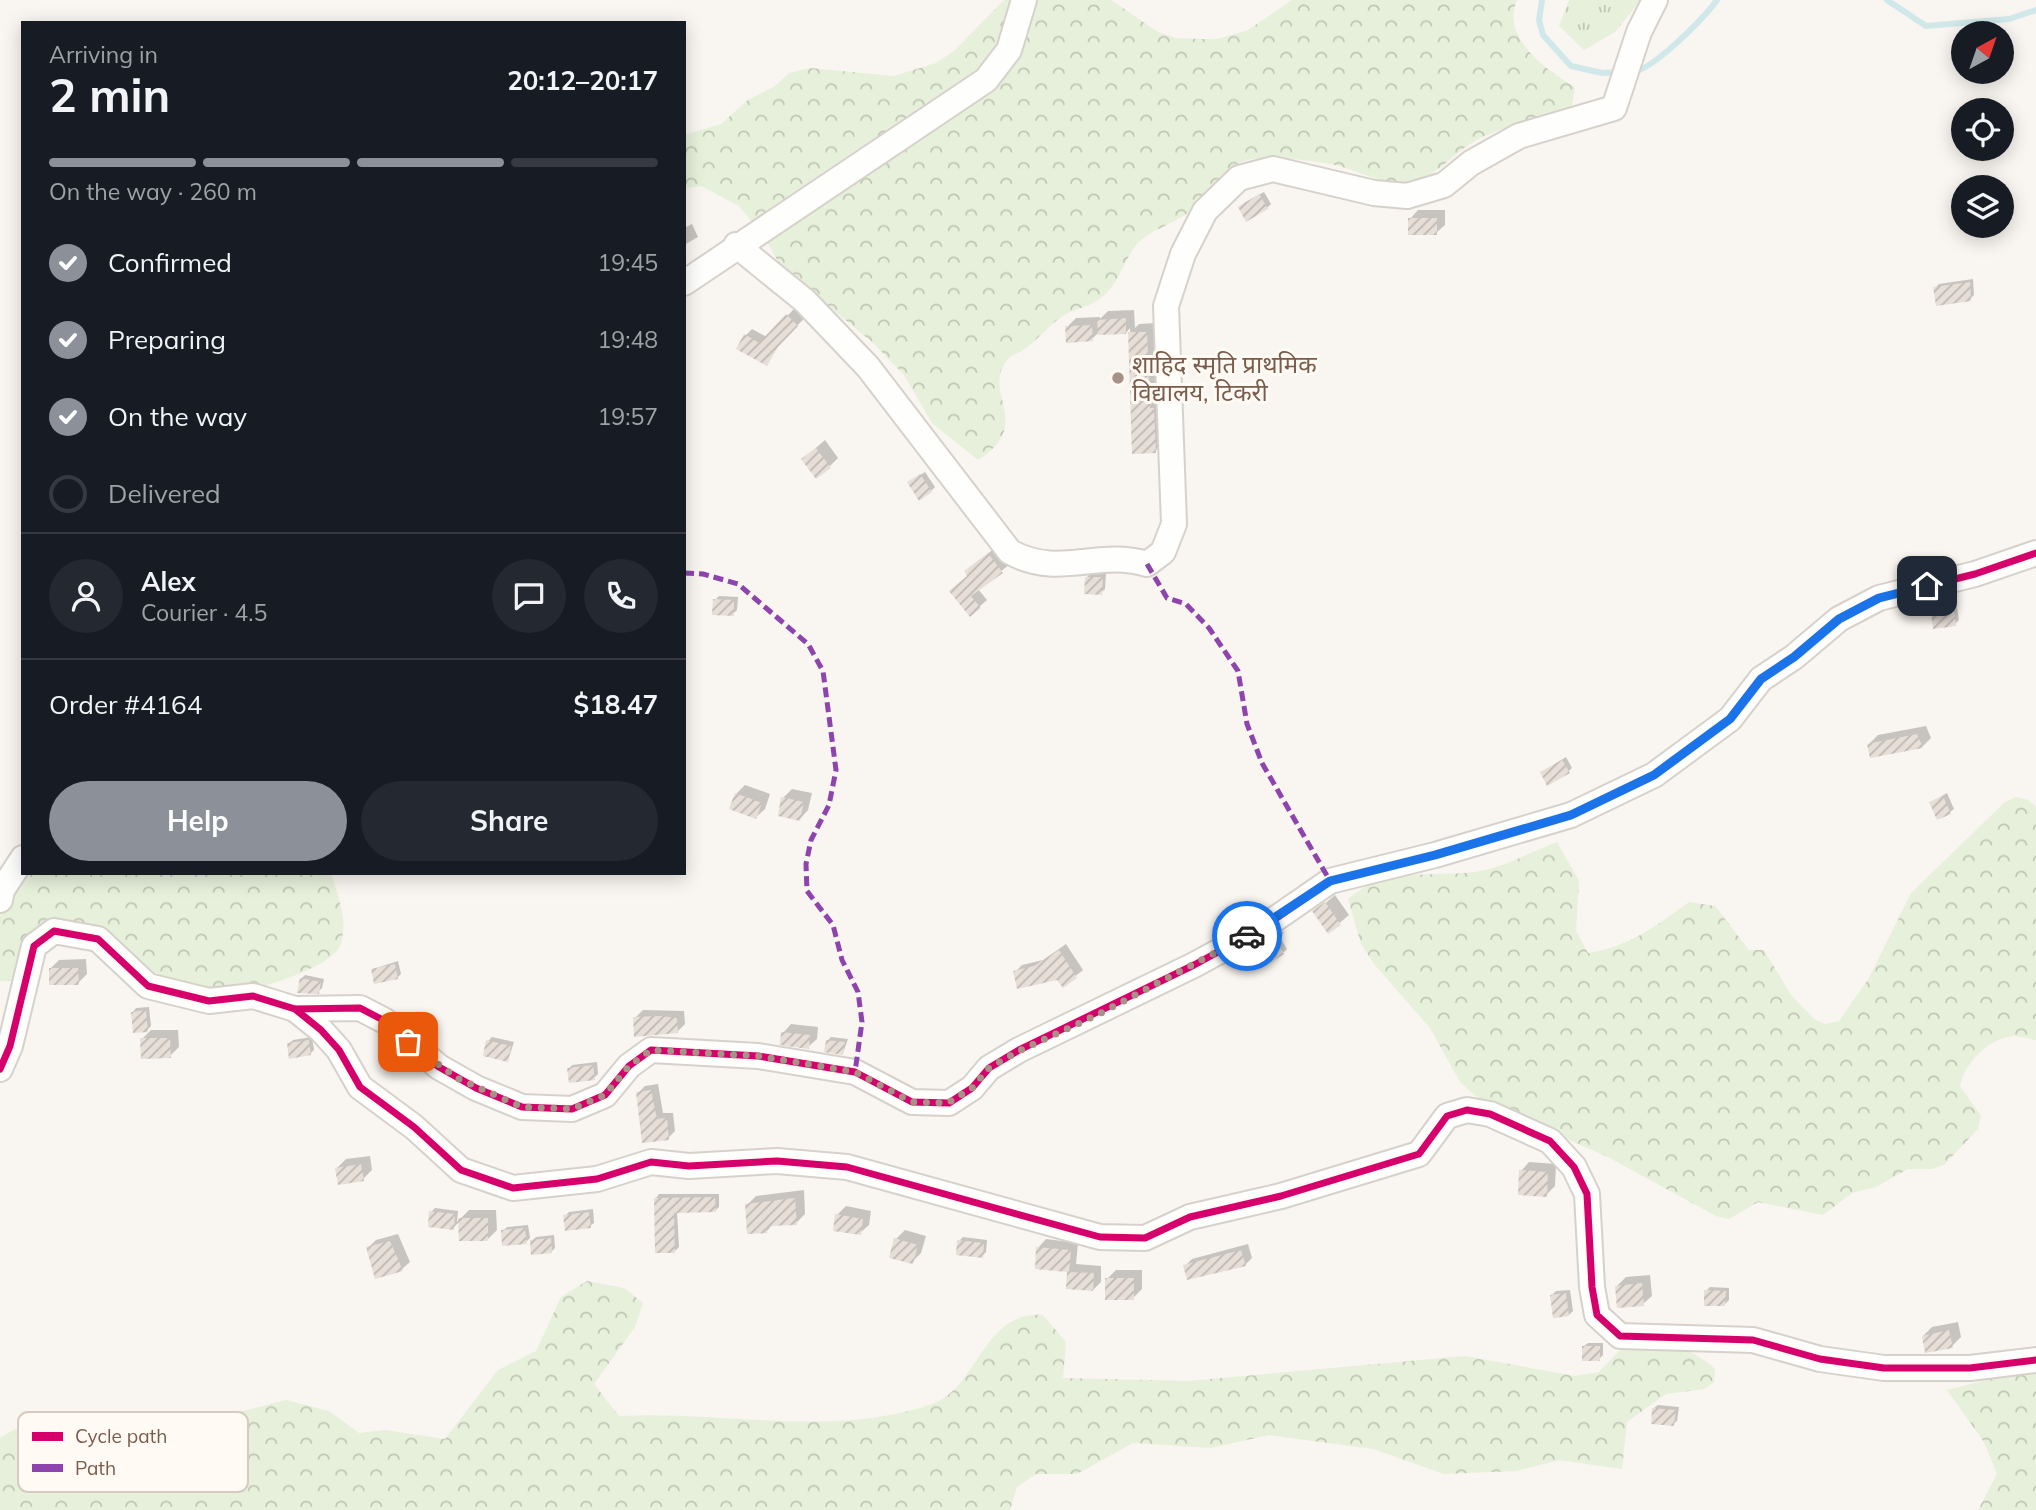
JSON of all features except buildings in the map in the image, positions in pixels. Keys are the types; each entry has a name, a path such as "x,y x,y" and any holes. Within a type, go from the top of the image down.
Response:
{"street":[{"path":"686,282 736,245 986,80 1009,50 1024,0"},
{"path":"736,245 806,301 868,367 1010,552 1031,563 1062,565 1126,558 1147,564 1163,552 1174,524 1167,306 1183,254 1205,211 1239,177 1273,169 1374,193 1407,196 1444,185 1471,163 1519,136 1614,108 1639,32 1655,0"},
{"path":"0,1069 10,1045 34,946 54,931 99,939 148,986 209,1001 253,996 295,1009 360,1008 385,1021 439,1067 476,1088 522,1107 572,1109 605,1095 629,1066 651,1050 758,1056 855,1072 912,1102 948,1103 972,1088 989,1068 999,1062 1262,928 1330,881 1435,855 1571,815 1654,775 1730,719 1761,679 1794,657 1839,619 1879,598 1975,574 2036,552"},
{"path":"0,900 2,890 21,861"},
{"path":"295,1009 321,1030 339,1050 360,1087 414,1127 461,1170 513,1188 597,1179 651,1162 689,1166 777,1161 847,1167 1100,1237 1145,1238 1190,1217 1281,1196 1419,1154 1447,1116 1466,1110 1489,1114 1550,1141 1574,1167 1587,1195 1591,1287 1597,1315 1620,1336 1752,1340 1820,1359 1884,1368 1970,1368 2036,1360"}],"green space":[{"path":"1004,0 1111,0 1158,32 1176,38 1218,39 1248,30 1292,0 1517,0 1515,27 1521,40 1540,62 1575,87 1572,106 1502,129 1475,141 1430,175 1414,182 1388,182 1339,166 1291,159 1253,159 1236,164 1187,213 1142,239 1117,280 1101,298 1068,313 1029,346 1009,358 1001,370 999,383 1006,420 1003,433 995,446 978,460 932,423 904,375 873,343 780,265 763,235 739,206 701,186 686,188 686,134 721,124 748,100 775,86 789,73 810,68 894,76 936,63 954,51"},
{"path":"1569,0 1641,0 1615,32 1584,50 1559,26"},
{"path":"2016,797 2028,800 2036,807 2036,1040 2017,1036 2004,1038 1995,1041 1972,1061 1960,1086 1981,1116 1978,1129 1944,1165 1932,1169 1908,1169 1876,1187 1852,1193 1823,1215 1758,1202 1729,1219 1716,1216 1608,1157 1542,1128 1495,1113 1460,1082 1430,1028 1374,964 1361,944 1348,899 1379,881 1412,875 1481,871 1557,842 1579,881 1576,931 1588,953 1629,941 1689,902 1715,906 1749,950 1764,950 1791,995 1814,1019 1825,1024 1839,1021 1869,978 1911,893 2005,802"},
{"path":"21,845 21,875 332,875 343,918 342,937 340,946 333,955 301,973 239,992 209,995 142,976 117,963 56,922 16,981 0,981 0,873"},
{"path":"587,1281 624,1288 643,1303 635,1327 594,1384 619,1416 658,1415 816,1422 894,1414 932,1404 948,1395 994,1337 1007,1325 1023,1317 1043,1315 1066,1342 1063,1378 1188,1381 1465,1356 1575,1376 1599,1372 1623,1347 1649,1346 1683,1350 1694,1354 1715,1369 1714,1382 1704,1389 1666,1394 1627,1422 1622,1469 1559,1460 1516,1471 1444,1474 1373,1449 1269,1435 1211,1448 1133,1443 1077,1474 1036,1474 1017,1487 1010,1510 0,1510 0,1438 15,1429 18,1430 18,1492 248,1492 248,1412 239,1412 286,1400 329,1411 359,1433 385,1430 445,1439 498,1370 536,1351 561,1297"},
{"path":"2023,1371 2036,1373 2036,1510 1978,1510 1997,1474 1984,1442 1947,1390"}],"waterway":[{"path":"1542,0 1539,20 1543,35 1571,66 1602,73 1621,72"},
{"path":"1632,72 1664,54 1717,0"},
{"path":"1887,0 1926,26 2009,19 2036,10"}],"marked path":[{"path":"1147,564 1167,598 1186,604 1209,628 1238,671 1247,724 1262,763 1330,881"},
{"path":"686,573 703,574 738,584 808,644 823,671 836,770 829,805 811,840 806,864 807,891 833,925 842,960 858,992 862,1022 855,1072"}],"cycle path":[{"path":"295,1009 360,1008 385,1021 439,1067 476,1088 522,1107 572,1109 605,1095 629,1066 651,1050 758,1056 855,1072 912,1102 949,1103 972,1088 989,1068 1019,1050 1194,965 1262,928 1330,881 1435,855 1571,815 1654,775 1730,719 1761,679 1794,657 1839,619 1879,598 1975,574 2036,553"},
{"path":"0,1069 10,1046 34,946 54,931 98,939 148,986 209,1001 253,996 295,1009 321,1030 339,1050 360,1087 414,1127 461,1170 513,1188 597,1179 651,1162 689,1166 777,1161 847,1167 1100,1237 1145,1238 1190,1217 1281,1196 1419,1154 1447,1116 1467,1110 1490,1114 1550,1141 1574,1167 1587,1194 1592,1287 1597,1315 1620,1336 1753,1340 1820,1359 1884,1368 1970,1368 2036,1360"}],"way so far":[{"path":"408,1042 457,1078 522,1107 572,1109 605,1095 629,1066 651,1050 758,1056 855,1072 912,1102 948,1103 972,1088 989,1068 1019,1051 1099,1014 1247,936"}],"place":[{"name":"शाहिद स्मृति प्राथमिक विद्यालय, टिकरी","path":"1118,378"}],"route":[{"path":"1247,936 1330,881 1435,855 1571,815 1654,775 1730,719 1761,679 1794,657 1839,619 1879,598 1927,586"}]}
